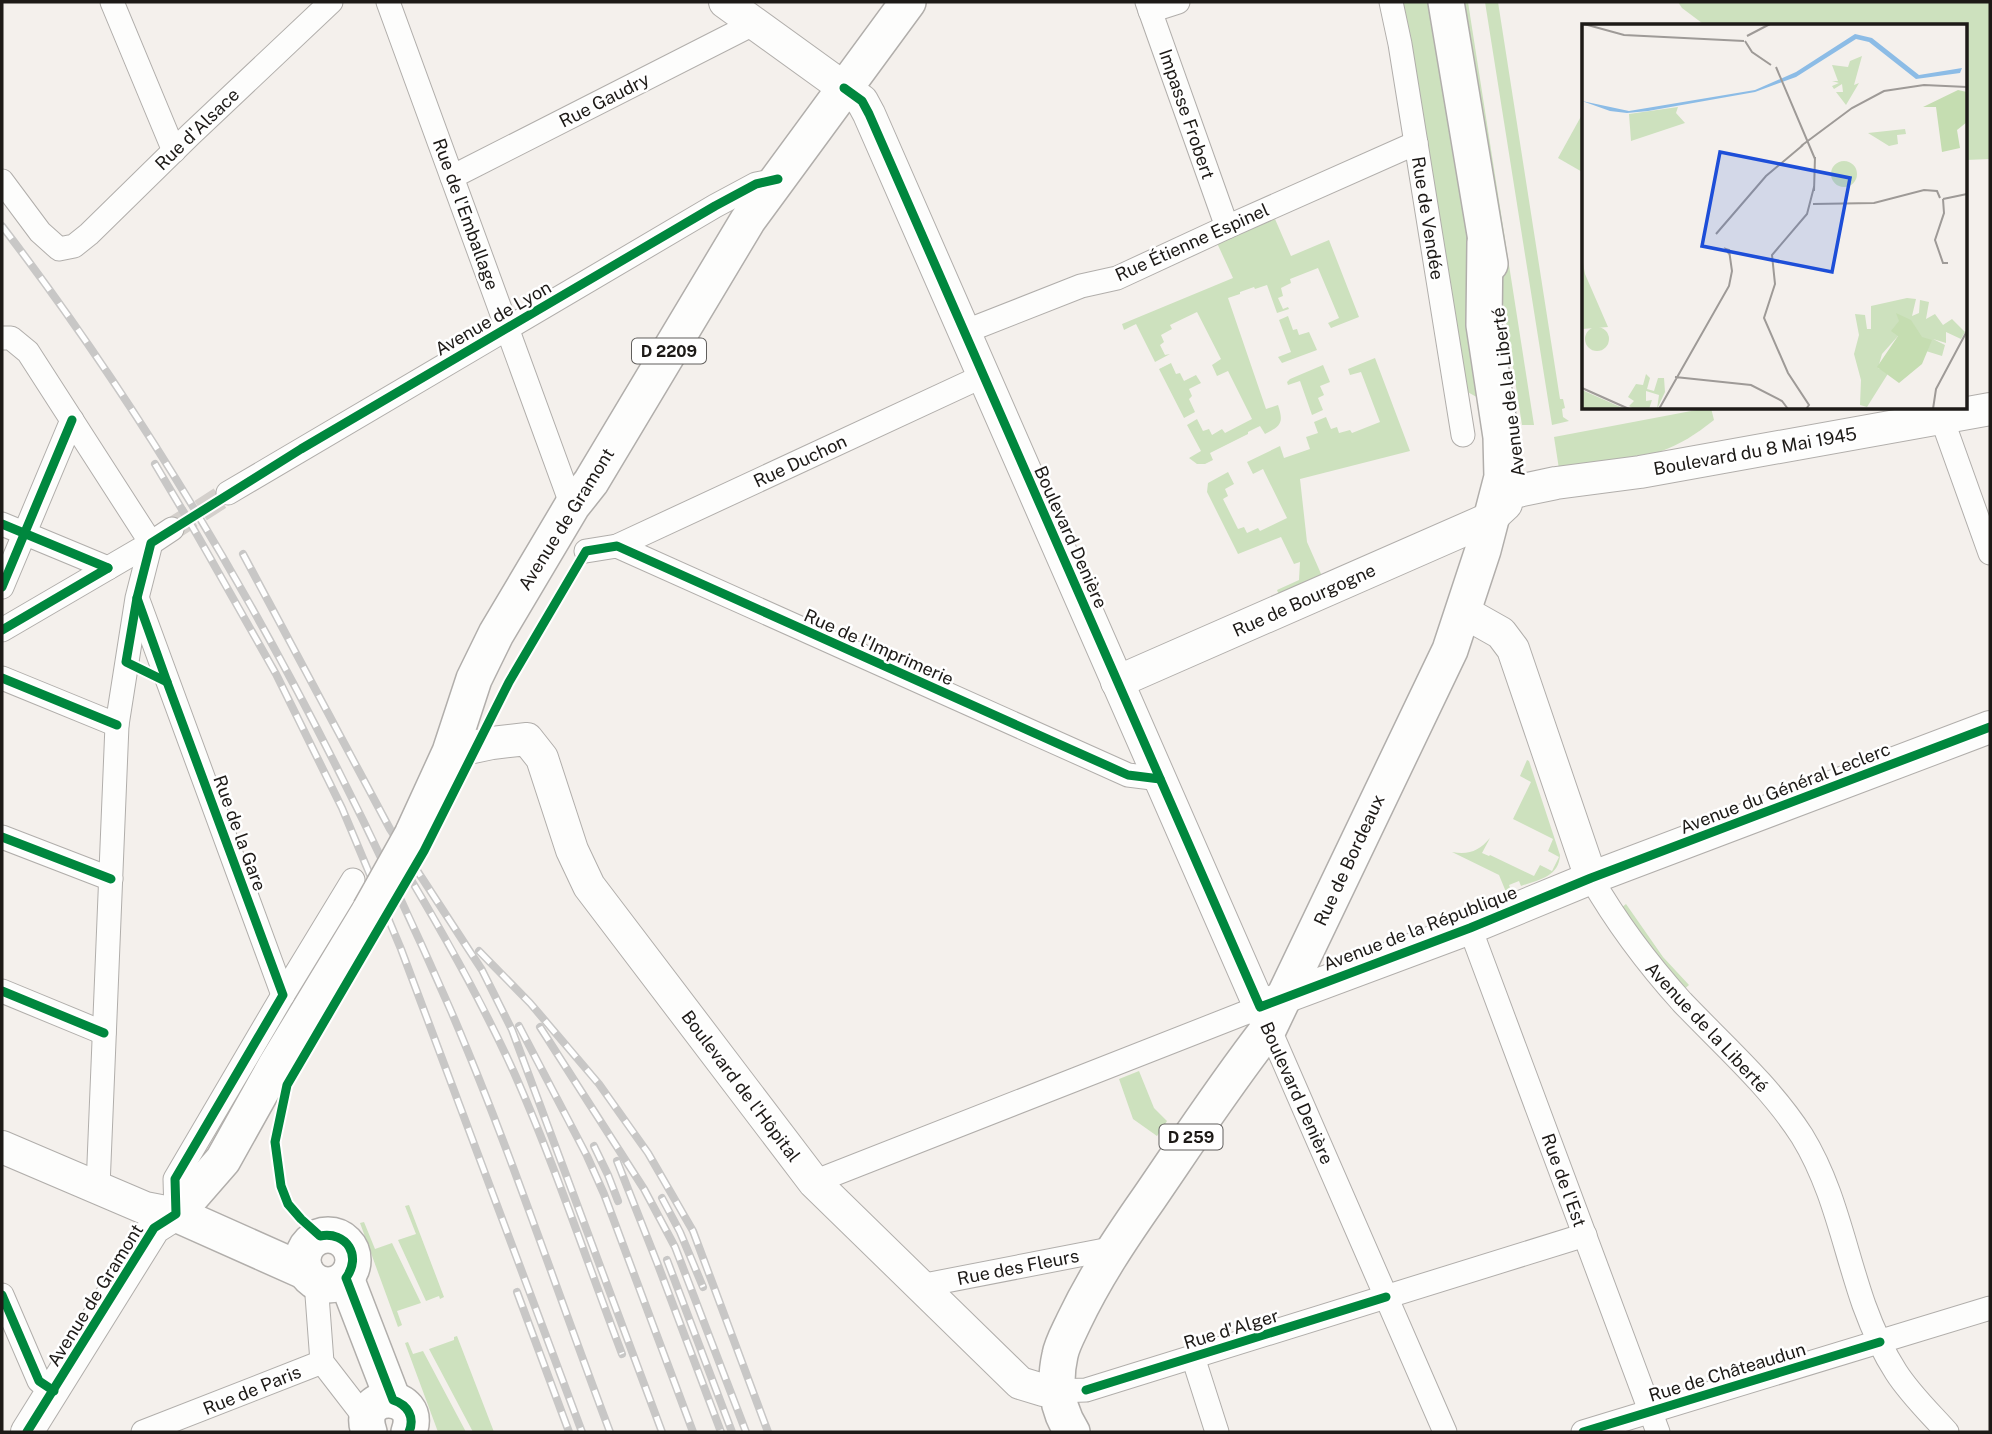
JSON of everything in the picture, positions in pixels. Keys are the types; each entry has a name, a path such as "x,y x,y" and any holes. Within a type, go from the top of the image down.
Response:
{"main road":[{"name":"Avenue de Gramont","path":"176,1214 223,1160 412,835 450,752 474,679 496,634 572,506 591,482 748,220 908,2"},
{"name":"Avenue de la Liberté","path":"1446,2 1485,242 1503,322 1520,468 1492,518 1470,616"},
{"name":"Avenue de la Liberté","path":"1470,616 1511,484"},
{"name":"Rue de Bordeaux","path":"1057,1391 1062,1349 1089,1290 1241,1064 1271,1010 1450,650 1470,616"},
{"name":"Avenue de Gramont","path":"212,1205 251,1158 276,1065"},
{"path":"176,1214 212,1205 322,1272 377,1413 406,1407 410,1412 410,1432"},
{"path":"176,1214 322,1272"},
{"path":"1057,1391 1062,1418 1072,1432"}],"street":[{"path":"112,2 174,152"},
{"name":"Rue d'Alsace","path":"2,181 40,232 59,249 74,246 331,2"},
{"name":"Rue de l'Emballage","path":"388,2 572,506"},
{"name":"Boulevard Denière","path":"725,2 862,101 869,114 1160,779 1271,1010 1386,1297 1445,1432"},
{"path":"1149,6 1178,2"},
{"name":"Rue de Vendée","path":"1391,2 1463,435"},
{"name":"Impasse Frobert","path":"1149,6 1227,227"},
{"name":"Rue Gaudry","path":"452,177 755,23"},
{"name":"Rue Étienne Espinel","path":"964,332 1081,286 1117,278 1416,143"},
{"name":"Avenue de Lyon","path":"228,493 715,206 756,184 778,179"},
{"path":"715,206 748,220"},
{"path":"2,338 11,338 28,352 152,543 137,598 117,725 98,1186"},
{"name":"Rue Duchon","path":"617,546 983,376"},
{"name":"Boulevard du 8 Mai 1945","path":"1511,484 1942,419 1990,409"},
{"path":"1942,419 1990,553"},
{"path":"2,587 72,420"},
{"name":"Rue de Bourgogne","path":"1117,682 1492,518"},
{"path":"2,524 108,568"},
{"path":"2,630 172,529"},
{"path":"586,551 617,546"},
{"name":"Rue de l'Imprimerie","path":"617,546 1128,775 1160,779"},
{"name":"Rue de la Gare","path":"137,598 283,995"},
{"name":"Avenue de la Liberté","path":"1470,616 1501,633 1513,649 1591,878 1609,909 1634,946 1681,1001 1775,1101 1803,1138 1824,1179 1864,1306 1880,1342 1896,1372 1948,1432"},
{"path":"126,662 167,682"},
{"path":"2,678 117,725"},
{"name":"Avenue du Général Leclerc","path":"1591,878 1990,727"},
{"name":"Boulevard de l'Hôpital","path":"450,752 527,738 542,758 572,850 589,886 814,1182 1020,1383 1057,1391"},
{"path":"2,837 111,878"},
{"name":"Avenue de la République","path":"814,1182 1271,1010 1591,878"},
{"path":"2,1147 145,1208 176,1214 175,1179 353,880"},
{"name":"Rue de l'Est","path":"1470,928 1654,1422"},
{"path":"2,991 104,1033"},
{"name":"Avenue de Gramont","path":"27,1432 154,1228 176,1214"},
{"name":"Rue d'Alger","path":"1057,1391 1086,1390 1585,1235"},
{"name":"Rue des Fleurs","path":"920,1286 1115,1248"},
{"path":"322,1272 322,1362 377,1413"},
{"path":"2,1295 39,1381 54,1391"},
{"name":"Rue de Châteaudun","path":"1583,1432 1654,1422 1880,1342 1990,1308"},
{"path":"1193,1357 1217,1432"},
{"name":"Rue de Paris","path":"143,1432 322,1362"}],"green space":[{"path":"1400,2 1437,2 1476,249 1482,400 1464,390"},
{"path":"1456,2 1468,2 1534,425 1522,425"},
{"path":"1485,2 1498,2 1560,399 1563,399 1565,408 1562,409 1563,417 1569,421 1552,425"},
{"path":"1678,2 1990,2 1990,159 1968,160 1968,24 1703,24"},
{"path":"1582,115 1582,172 1558,158"},
{"path":"1275,219 1291,256 1329,240 1359,317 1331,328 1328,323 1339,318 1318,268 1290,279 1291,283 1281,288 1283,296 1278,298 1283,309 1289,309 1277,313 1267,285 1255,289 1254,287 1228,298 1266,409 1278,405 1281,420 1278,426 1265,434 1260,426 1210,453 1213,460 1197,464 1189,458 1201,451 1187,425 1197,419 1203,431 1209,429 1212,435 1222,429 1225,433 1252,419 1228,371 1217,376 1212,365 1221,359 1197,312 1170,325 1172,329 1161,335 1164,342 1160,345 1165,355 1170,354 1155,362 1136,324 1124,330 1122,324 1233,278 1217,243"},
{"path":"1288,316 1293,330 1297,329 1299,335 1309,332 1317,350 1282,363 1278,357 1291,352 1279,320"},
{"path":"1375,358 1410,451 1300,479 1307,542 1322,576 1279,595 1277,590 1299,580 1300,562 1294,564 1281,537 1238,554 1207,492 1208,483 1228,472 1234,484 1225,489 1228,496 1223,499 1238,529 1244,527 1247,533 1258,528 1260,531 1287,518 1263,469 1253,474 1247,462 1280,446 1284,458 1310,449 1306,437 1318,433 1314,422 1326,417 1331,429 1337,427 1339,433 1350,430 1352,433 1380,422 1361,372 1350,375 1348,369"},
{"path":"1171,363 1176,374 1180,373 1184,381 1196,375 1201,383 1189,389 1192,396 1189,399 1195,412 1184,418 1159,369"},
{"path":"1323,365 1330,382 1320,386 1324,395 1318,398 1323,410 1312,415 1300,381 1288,385 1287,382"},
{"path":"1696,410 1712,410 1714,420 1688,439 1659,452 1559,469 1554,437"},
{"path":"1527,760 1560,855 1559,862 1552,873 1521,886 1519,881 1509,885 1511,890 1506,892 1499,875 1452,852 1473,851 1490,838 1482,853 1534,876 1540,865 1552,871 1559,857 1548,851 1553,839 1513,819 1531,782 1520,776"},
{"path":"1626,904 1663,957 1689,985 1683,990 1620,909"},
{"path":"1139,1071 1154,1108 1167,1121 1157,1136 1133,1119 1119,1079"},
{"path":"409,1205 444,1297 440,1299 439,1296 426,1301 398,1240 416,1234 405,1206"},
{"path":"364,1222 375,1249 392,1243 421,1303 397,1311 402,1325 398,1327 360,1223"},
{"path":"457,1336 494,1432 473,1432 429,1349 454,1340"},
{"path":"408,1342 413,1354 423,1351 466,1432 438,1432 405,1343"}],"tunnel":[{"path":"172,529 228,493"}],"railway":[{"path":"2,226 133,411 193,507 250,605 356,805 473,1063 610,1432"},
{"path":"155,464 276,674 342,808 401,949 582,1432"},
{"path":"243,554 390,829 482,970 512,1030 662,1432"},
{"path":"398,858 460,966 516,1077 558,1180 622,1354"},
{"path":"479,951 530,1003 599,1084 648,1153 693,1231 768,1432"},
{"path":"519,1026 604,1194 693,1432"},
{"path":"540,1027 644,1189 675,1247 746,1432"},
{"path":"594,1146 618,1201"},
{"path":"617,1161 721,1432"},
{"path":"662,1198 680,1232 703,1287"},
{"path":"667,1260 732,1432"},
{"path":"517,1292 569,1432"}],"cycle path":[{"path":"844,88 862,101 869,114 1260,1007 1990,727"},
{"path":"167,682 126,662 137,598 151,543 301,449 715,206 756,184 778,179"},
{"path":"2,587 72,420"},
{"path":"2,524 108,568"},
{"path":"409,1432 409,1412 393,1400 346,1278 352,1261 349,1247 338,1237 320,1236 288,1204 281,1186 275,1142 287,1085 424,851 509,682 586,551 617,546 1128,775 1160,779"},
{"path":"2,630 108,568"},
{"path":"27,1432 154,1228 176,1214 175,1179 283,995 137,598"},
{"path":"2,678 117,725"},
{"path":"2,837 111,879"},
{"path":"2,991 104,1033"},
{"path":"2,1295 39,1381 54,1391"},
{"path":"1086,1390 1386,1297"},
{"path":"1583,1432 1880,1342"}]}
